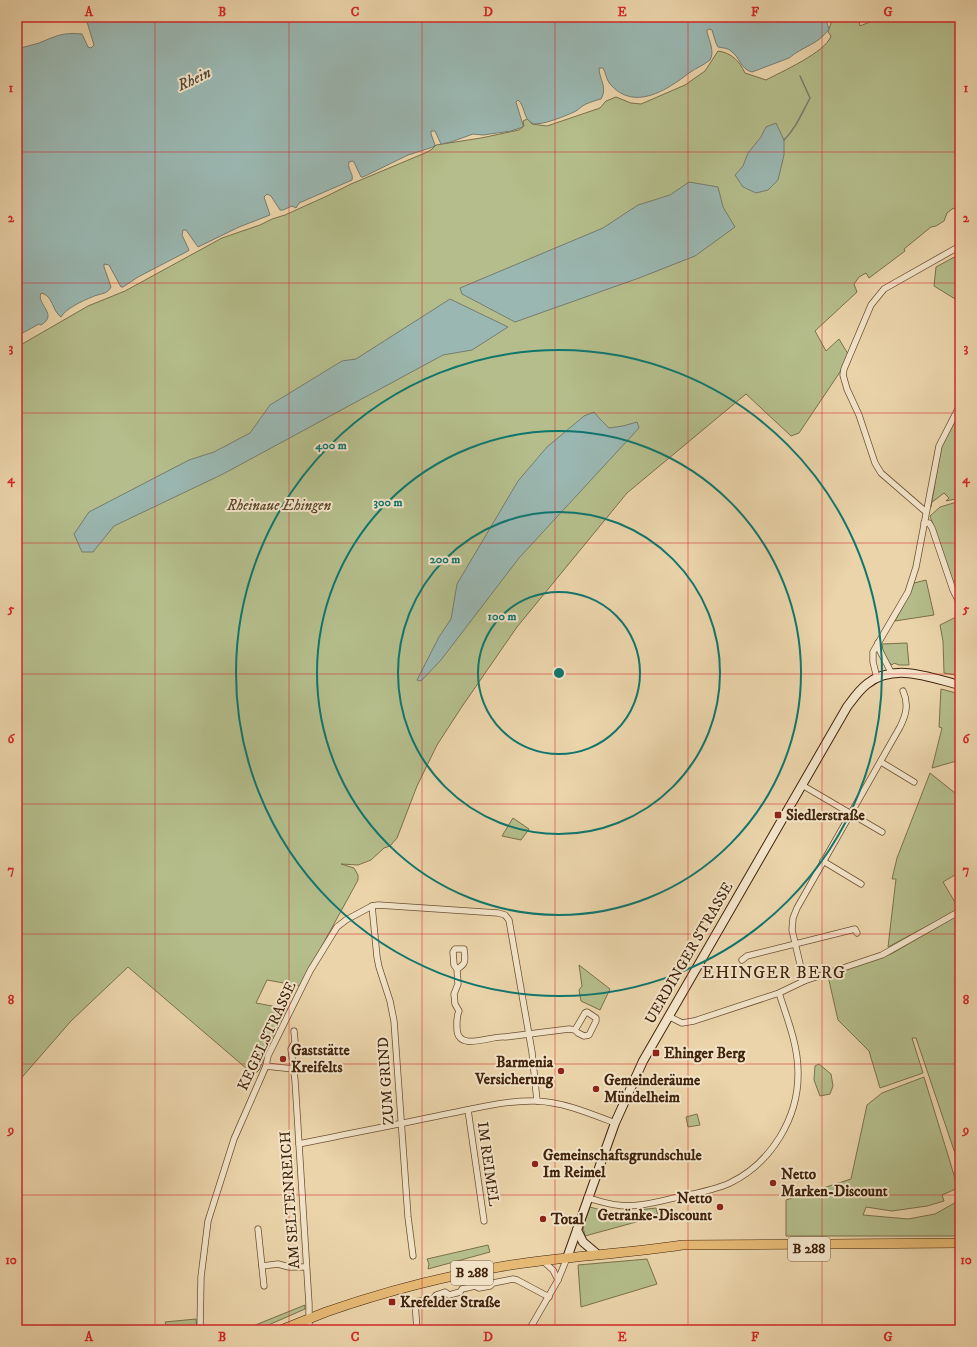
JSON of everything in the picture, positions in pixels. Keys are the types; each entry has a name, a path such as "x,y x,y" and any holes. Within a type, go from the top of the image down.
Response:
{"main road":[{"path":"877,678 903,672 914,673 960,685"},
{"name":"UERDINGER STRASSE","path":"567,1258 587,1198 615,1123 643,1060 847,707 868,683 877,678"},
{"path":"577,1230 583,1242 597,1254"},
{"name":"B 288","path":"281,1330 378,1296 433,1281 510,1265 682,1245 960,1243"},
{"name":"B 288","path":"657,1249 678,1251 734,1249 960,1248"}],"street":[{"path":"926,512 881,473 875,463 859,415 847,389 843,375 844,369 871,305 884,289 960,246"},
{"path":"877,678 873,662 873,652 908,592 916,567 939,446 960,405"},
{"path":"924,523 929,523 932,528 953,590 960,604"},
{"path":"878,643 880,651 892,674"},
{"path":"804,981 792,930 793,918 823,861 881,762 905,716 907,703 903,691"},
{"path":"881,762 914,782"},
{"path":"802,785 882,832"},
{"path":"823,861 861,884"},
{"name":"KEGELSTRASSE","path":"200,1330 201,1277 208,1220 234,1139 266,1066 268,1056 310,971 337,927 346,920 372,906 378,905 498,913 505,915 509,920 529,1035"},
{"name":"ZUM GRIND","path":"372,906 374,943 394,1021 408,1217 413,1256"},
{"path":"668,1016 682,1023 694,1021 779,993 804,981 882,955 960,911"},
{"path":"742,960 747,956 855,929 857,933"},
{"path":"457,969 458,984 454,994 459,1011 456,1017 459,1037 466,1041 473,1042 499,1036 505,1037 569,1029 575,1030"},
{"path":"587,1198 618,1205 630,1205 657,1202 690,1195 711,1190 730,1183 746,1173 764,1157 778,1141 788,1122 797,1091 798,1073 794,1040 779,993"},
{"name":"AM SELTENREICH","path":"294,1031 295,1042 291,1049 299,1144 309,1304 309,1330"},
{"path":"529,1035 537,1101"},
{"path":"266,1066 293,1069"},
{"path":"299,1144 468,1110 518,1102 537,1101 570,1107 615,1123"},
{"name":"IM REIMEL","path":"468,1110 484,1221"},
{"path":"258,1229 264,1286"},
{"name":"UERDINGER STRASSE","path":"529,1330 558,1280 567,1258"},
{"path":"543,1261 553,1270 558,1280"},
{"path":"262,1266 278,1264 289,1267 306,1267"},
{"path":"417,1330 415,1302 434,1298 436,1295 445,1292 449,1295 460,1292 462,1289 475,1286 479,1288 490,1286 493,1283 513,1279 549,1297"}],"green space":[{"name":"Rheinaue Ehingen","path":"836,17 858,17 860,26 882,17 960,17 960,206 952,209 947,213 944,221 931,227 904,249 905,251 869,278 866,273 859,277 854,284 857,292 815,331 826,351 839,339 848,354 840,372 799,433 791,436 746,394 627,493 517,627 461,708 437,745 417,786 397,838 390,846 384,848 371,860 358,865 341,864 354,868 358,875 358,880 300,986 267,980 256,1003 288,1009 259,1070 254,1075 128,967 71,1021 17,1083 17,347 88,306 125,291 222,238 285,215 351,184 425,153 436,145 519,130 524,126 523,121 527,119 532,124 547,126 600,108 606,101 616,97 631,103 641,104 685,85 705,71 718,51 734,58 745,73 766,80 802,61 821,48 831,36 828,32 831,23"},
{"path":"960,254 960,302 934,286 936,267"},
{"path":"960,410 960,498 946,501 949,498 944,493 932,502 941,446"},
{"path":"960,501 960,588 956,591 930,516 940,507"},
{"path":"926,580 934,615 895,621 914,583"},
{"path":"960,615 960,676 944,673 943,641 940,625"},
{"path":"907,643 909,665 899,665 894,663 892,665 885,656 882,644"},
{"path":"941,689 960,694 960,760 932,768 942,728 939,727"},
{"path":"930,773 960,797 960,872 943,882 959,909 888,947 896,879 892,879 897,858"},
{"path":"513,818 529,829 521,840 502,836"},
{"path":"960,914 960,1168 916,1038 912,1038 923,1073 880,1088 869,1051 838,1020 828,976 891,954"},
{"path":"579,965 610,989 600,1010 581,1001 579,990 582,986"},
{"path":"819,1064 831,1074 833,1086 830,1094 820,1096 814,1080 815,1066"},
{"path":"924,1077 958,1188 942,1195 944,1201 927,1206 892,1211 866,1207 863,1215 908,1219 935,1214 960,1200 960,1236 786,1236 786,1200 851,1179 867,1105 882,1093"},
{"path":"697,1114 700,1125 688,1127 686,1117"},
{"path":"590,1207 608,1212 609,1219 634,1218 638,1210 656,1208 658,1216 585,1236 583,1227"},
{"path":"488,1245 490,1252 428,1269 429,1264 427,1259"},
{"path":"647,1259 657,1284 581,1307 578,1265"},
{"path":"305,1305 305,1309 257,1330 234,1330 248,1328"},
{"path":"196,1319 197,1330 168,1330 165,1322"}],"water":[{"name":"Rhein","path":"90,17 825,17 829,29 820,39 789,58 752,72 742,66 730,50 718,47 712,30 709,29 707,32 712,53 710,60 661,91 640,97 629,96 619,92 610,84 603,68 599,68 604,91 601,99 586,104 576,111 560,118 536,124 532,123 525,115 522,105 518,100 516,102 523,127 511,131 483,135 473,134 441,144 435,131 431,131 435,145 433,147 408,155 363,177 361,177 354,162 349,162 352,180 299,203 296,208 292,206 280,210 271,196 267,194 264,197 270,215 239,227 198,247 186,230 183,230 182,235 189,250 188,251 138,277 123,287 121,287 109,265 104,264 111,287 109,290 75,305 66,311 61,317 48,297 41,293 41,302 48,313 46,321 41,325 39,324 17,336 17,49 60,35 70,34 82,34 88,47 91,48 94,45 87,22"},
{"path":"776,123 784,140 784,155 778,180 768,190 756,193 743,187 735,175 743,166 748,153 761,137 766,127"},
{"path":"689,182 718,187 723,207 735,227 695,256 639,278 515,322 462,294 460,288 603,228 638,205 670,195"},
{"path":"450,299 508,327 472,350 443,355 223,474 114,526 93,552 82,552 74,534 89,512 189,460 214,452 250,433 270,405 342,361 356,359"},
{"path":"594,412 609,428 637,422 639,428 519,558 441,660 421,681 417,680 439,637 451,619 457,584 518,481 547,447 584,416"}],"waterway":[{"path":"784,140 795,125 810,98 800,76"}],"place":[{"name":"Siedlerstraße","path":"778,815"},
{"name":"Ehinger Berg","path":"656,1053"},
{"name":"Gaststätte Kreifelts","path":"283,1059"},
{"name":"Barmenia Versicherung","path":"561,1071"},
{"name":"Gemeinderäume Mündelheim","path":"596,1089"},
{"name":"Gemeinschaftsgrundschule Im Reimel","path":"535,1164"},
{"name":"Netto Marken-Discount","path":"773,1183"},
{"name":"Netto Getränke-Discount","path":"720,1207"},
{"name":"Total","path":"543,1219"},
{"name":"Krefelder Straße","path":"392,1302"}],"district":[{"name":"EHINGER BERG","path":"774,973"}]}
